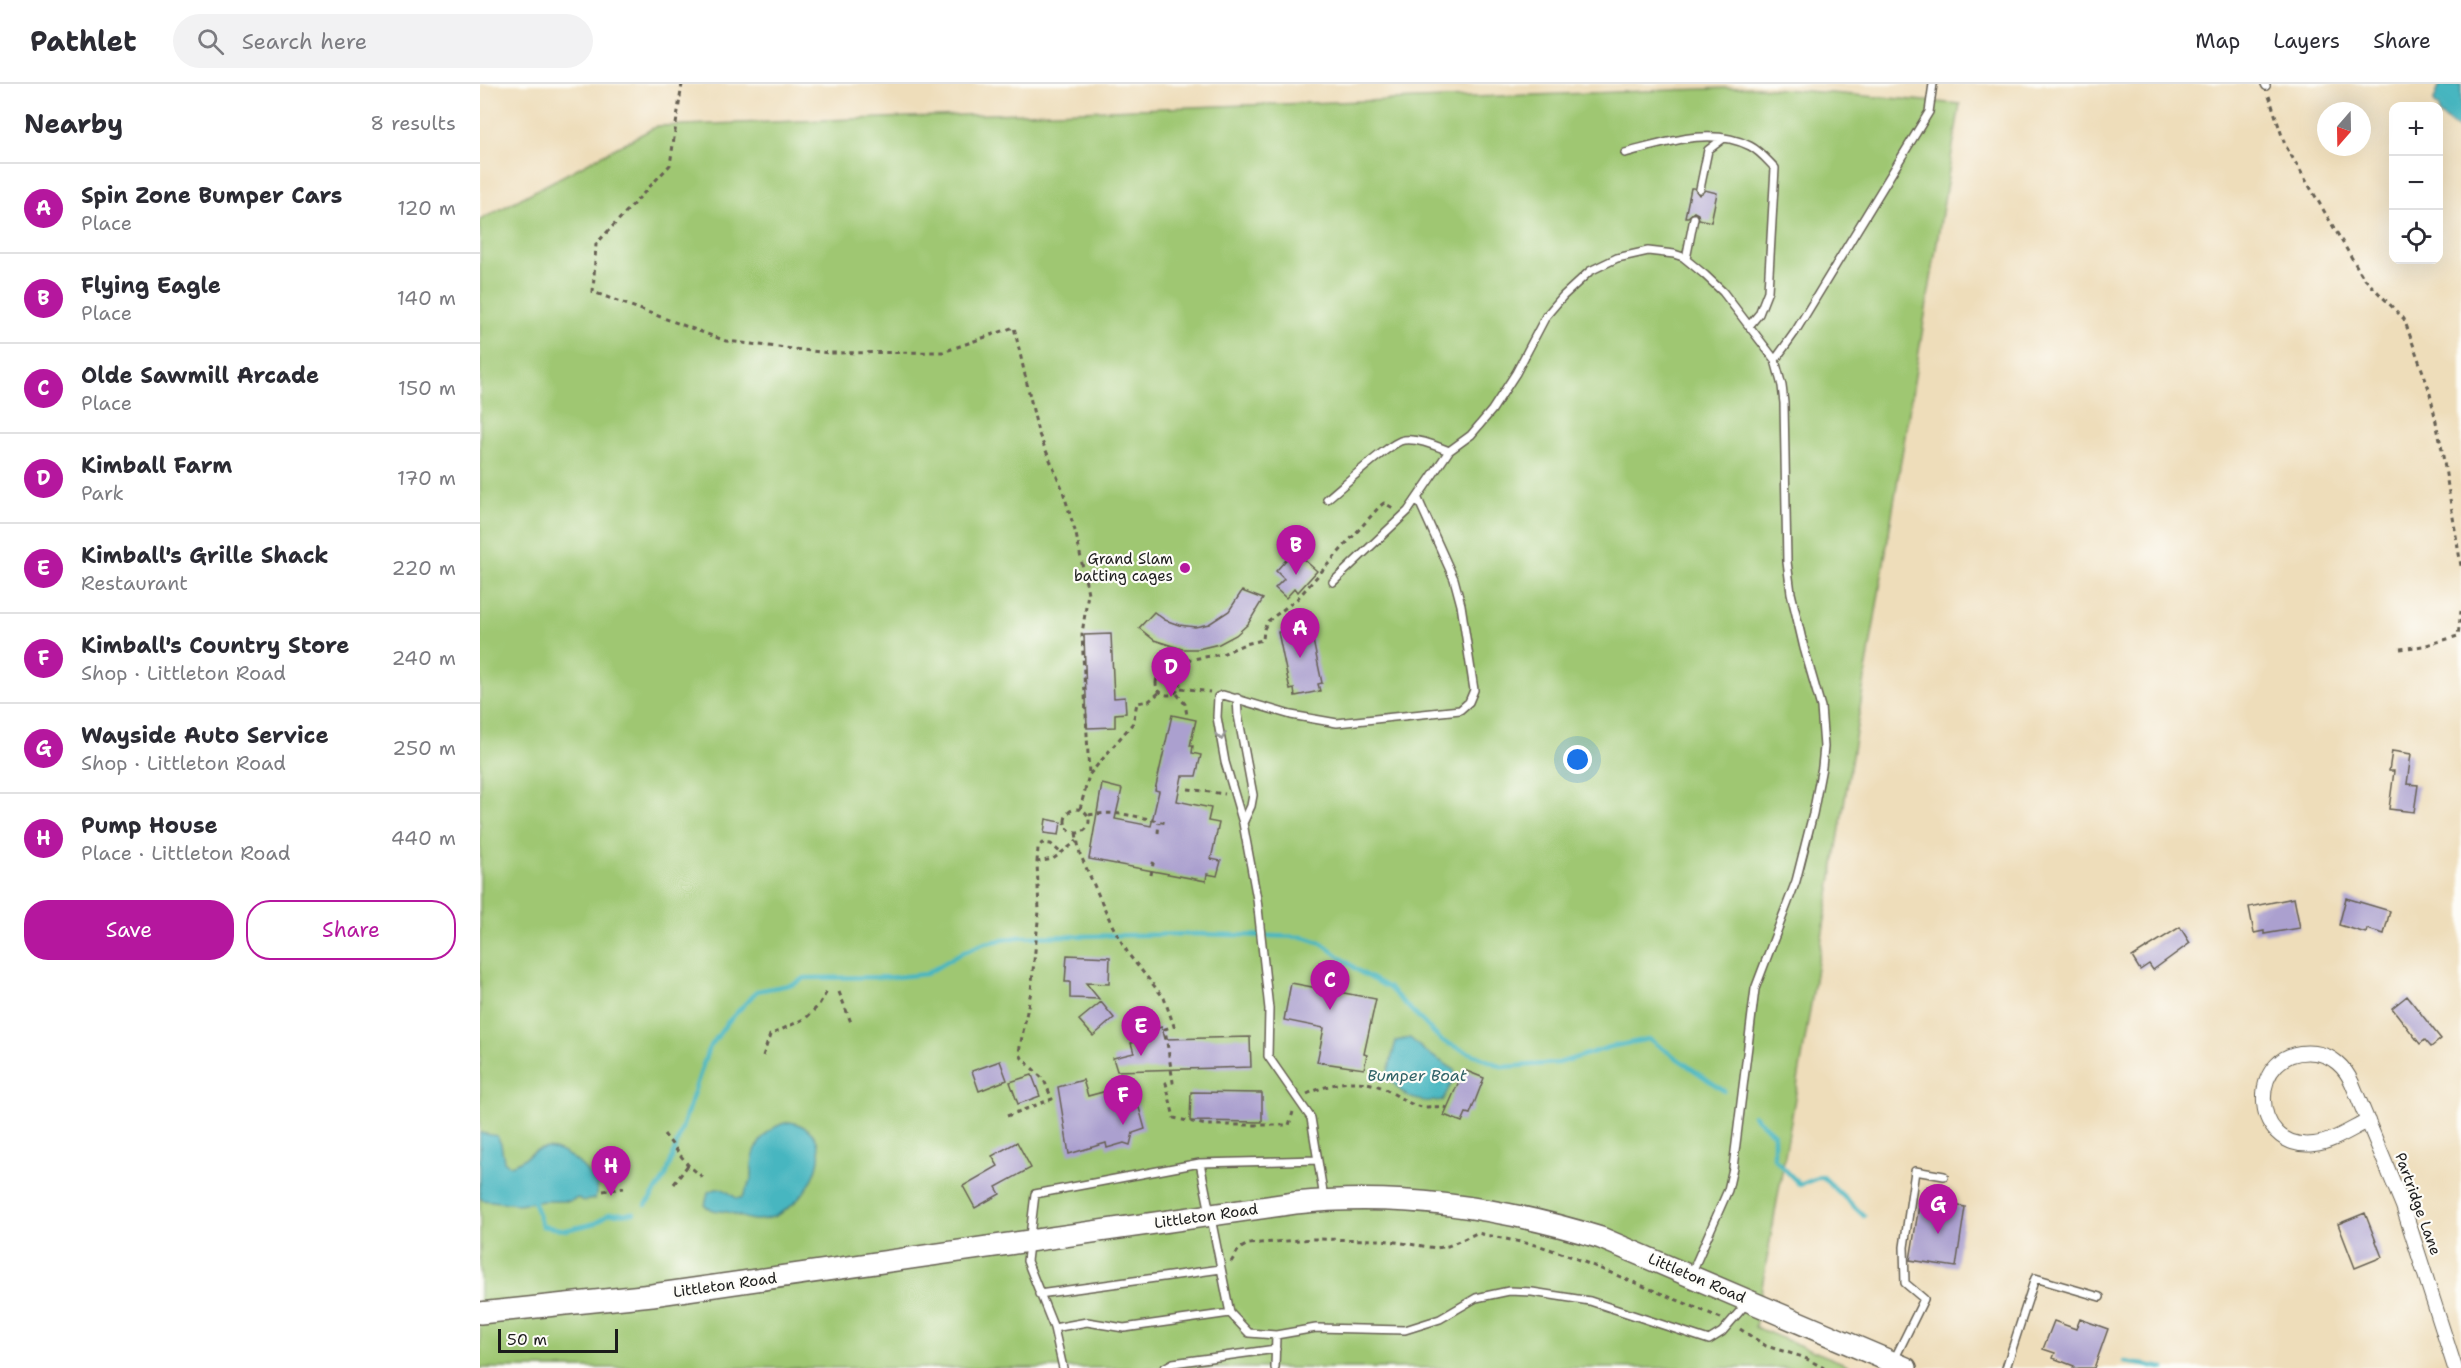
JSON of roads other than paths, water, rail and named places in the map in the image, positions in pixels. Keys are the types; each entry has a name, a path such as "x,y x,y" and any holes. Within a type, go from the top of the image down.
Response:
{"main road":[{"name":"Littleton Road","path":"480,1313 652,1295 1325,1200 1431,1201 1494,1210 1601,1238 1900,1365"}],"street":[{"name":"Partridge Lane","path":"2368,1120 2321,1143 2306,1144 2291,1141 2273,1128 2265,1114 2263,1100 2265,1084 2277,1065 2289,1057 2304,1053 2327,1056 2340,1064 2349,1076 2368,1120 2403,1206 2455,1368"}],"lane":[{"path":"1775,360 1795,332 1929,112 1933,84"},
{"path":"1625,153 1690,138 1725,137 1750,146 1775,168 1768,291 1759,314 1749,326"},
{"path":"1700,189 1708,150 1725,137"},
{"path":"1686,259 1694,218"},
{"path":"1333,582 1404,516 1418,499 1449,451 1471,435 1492,410 1516,373 1546,316 1582,277 1605,263 1638,252 1663,252 1686,259 1723,292 1775,360 1784,403 1787,562 1791,592 1804,648 1821,707 1824,747 1822,767 1796,881 1755,990 1733,1168 1728,1190 1691,1275"},
{"path":"1327,499 1388,448 1403,440 1425,443 1449,451"},
{"path":"1325,1200 1311,1118 1299,1098 1274,1069 1268,1056 1269,1009 1257,899 1243,822 1225,762 1217,717 1218,697 1223,695 1237,698 1291,715 1337,723 1409,717 1460,710 1465,707 1474,690 1461,605 1454,579 1418,499"},
{"path":"1237,698 1238,715 1254,795 1243,822"},
{"path":"1063,1368 1054,1328 1027,1261 1035,1194 1200,1163 1317,1160"},
{"path":"1200,1163 1230,1313 1248,1333 1276,1335 1316,1328 1405,1330 1440,1319 1476,1298 1509,1291 1532,1292 1590,1301 1709,1340 1716,1337 1749,1300"},
{"path":"1900,1365 1924,1299 1905,1283 1904,1248 1915,1171 1944,1176"},
{"path":"1040,1294 1221,1269"},
{"path":"2006,1368 2035,1278 2100,1297"},
{"path":"1054,1328 1087,1322 1124,1328 1230,1313"},
{"path":"1275,1368 1276,1335"},
{"path":"1164,1368 1173,1363 1276,1349"}],"water":[{"path":"2440,84 2461,84 2461,131 2443,117 2443,102 2434,102"},
{"name":"Bumper Boat","path":"1410,1038 1426,1052 1455,1070 1453,1081 1442,1101 1424,1101 1410,1097 1404,1094 1387,1075 1396,1041"},
{"path":"790,1122 808,1130 817,1143 819,1158 814,1176 791,1206 775,1216 754,1220 705,1206 708,1192 717,1189 724,1189 736,1198 742,1198 752,1176 753,1158 759,1143 769,1131"},
{"path":"480,1133 497,1136 504,1161 509,1165 537,1150 546,1148 564,1153 580,1164 598,1186 595,1199 584,1201 578,1198 570,1201 517,1204 483,1200 480,1197"}],"waterway":[{"path":"646,1205 666,1176 708,1050 727,1023 757,991 794,984 805,978 896,977 926,974 961,953 985,943 1019,937 1198,934 1304,937 1322,943 1360,972 1389,988 1442,1041 1503,1067 1559,1063 1610,1047 1649,1039 1724,1091"},
{"path":"1753,1115 1774,1134 1774,1158 1800,1185 1822,1176 1864,1216"},
{"path":"533,1200 542,1226 566,1230 596,1223 609,1214 634,1213"},
{"path":"2125,1362 2164,1368"}],"place":[{"name":"Grand Slam batting cages","path":"1185,568"},
{"name":"Flying Eagle","path":"1296,575"},
{"name":"Spin Zone Bumper Cars","path":"1300,658"},
{"name":"Kimball Farm","path":"1171,697"},
{"name":"Olde Sawmill Arcade","path":"1330,1010"},
{"name":"Kimball's Grille Shack","path":"1141,1056"},
{"name":"Kimball's Country Store","path":"1123,1125"},
{"name":"Pump House","path":"611,1196"},
{"name":"Wayside Auto Service","path":"1938,1234"}]}
